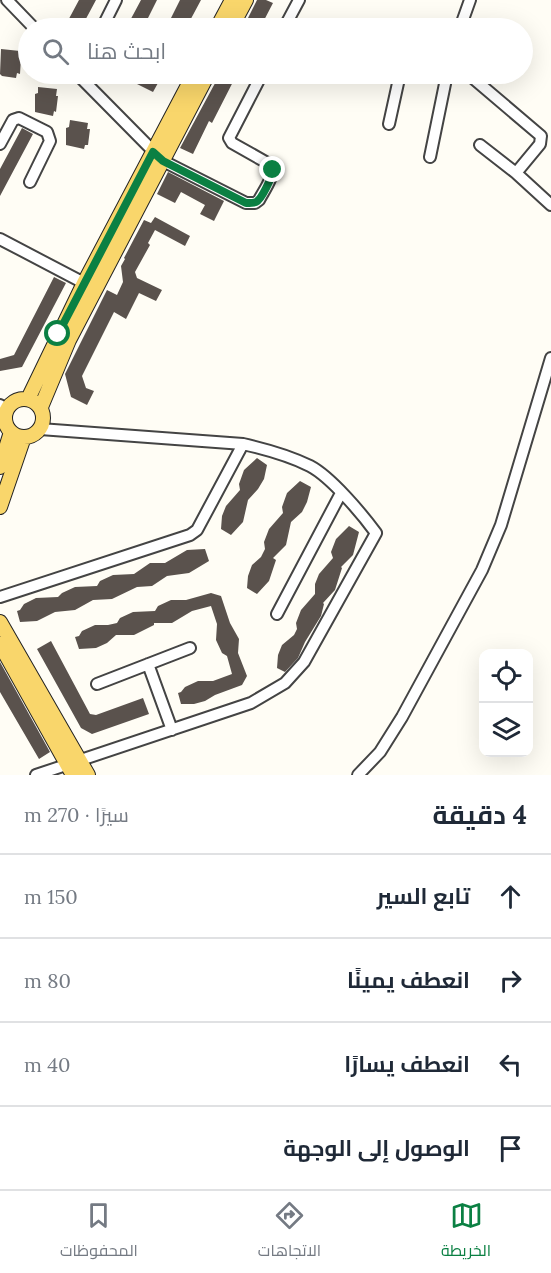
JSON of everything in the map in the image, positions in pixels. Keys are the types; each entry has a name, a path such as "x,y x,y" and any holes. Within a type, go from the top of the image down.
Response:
{"main road":[{"path":"223,18 232,0"},
{"path":"236,18 246,0"},
{"path":"41,407 69,340 158,156 190,84"},
{"path":"27,399 84,283 202,84"},
{"path":"27,399 37,403 41,407 44,418 40,429 33,435 18,435 5,419 4,407 27,399"},
{"path":"0,467 18,435"},
{"path":"0,507 18,435"},
{"path":"0,622 74,767"},
{"path":"0,644 74,767 88,775"}],"street":[{"path":"0,10 6,0 24,18"},
{"path":"107,18 116,0"},
{"path":"290,18 299,0"},
{"path":"464,18 470,0"},
{"path":"88,84 158,156 246,203 255,203 259,200 273,170 270,165 232,143 229,138 257,84"},
{"path":"389,124 398,84"},
{"path":"430,156 445,84"},
{"path":"480,84 541,136 540,144 516,173"},
{"path":"0,144 13,120 19,118 47,132 50,141 30,182"},
{"path":"480,145 516,173 551,205"},
{"path":"0,239 84,283"},
{"path":"358,775 380,752 402,717 482,570 501,525 551,358"},
{"path":"36,775 74,767 251,703 285,683 304,662 376,533 362,514 311,466 262,448 243,444 40,429"},
{"path":"0,597 190,535 197,530 243,444"},
{"path":"277,614 341,493"},
{"path":"96,684 190,648"},
{"path":"148,664 172,730"}],"building":[{"path":"79,0 96,0 86,18 69,18"},
{"path":"141,0 157,0 148,18 131,18"},
{"path":"180,0 201,0 191,18 171,18"},
{"path":"257,0 273,3 265,18 248,18"},
{"path":"1,49 18,51 16,78 0,74"},
{"path":"137,84 157,84 153,92"},
{"path":"215,84 232,84 212,123 209,121 193,154 180,148"},
{"path":"38,87 57,89 56,112 54,111 53,116 35,112 35,94 38,93"},
{"path":"70,120 88,123 87,129 90,129 88,145 85,145 84,149 66,145 66,128 69,127"},
{"path":"22,128 33,134 0,196 0,169"},
{"path":"168,172 224,201 214,221 200,214 205,205 181,192 175,203 157,194"},
{"path":"155,217 190,236 185,246 155,230 148,243 150,245 135,272 137,278 162,290 156,301 139,293 126,319 114,312 82,376 86,388 94,391 87,405 71,397 65,374 107,290 117,295 123,282 121,266 144,220 151,223"},
{"path":"54,277 66,283 22,367 0,371 0,359 14,355"},
{"path":"257,458 267,465 264,479 248,500 243,522 231,535 221,529 222,516 226,506 240,490 239,484 244,470"},
{"path":"300,481 311,487 307,502 302,512 291,522 286,545 273,558 276,560 269,581 257,594 247,588 252,565 261,557 265,549 264,542 269,529 283,513 282,507 287,493"},
{"path":"349,526 359,532 353,555 341,567 335,590 323,603 321,616 298,658 285,672 277,668 282,645 294,635 301,610 315,594 315,584 319,574 333,558 331,552 336,539"},
{"path":"205,549 209,561 189,573 167,576 152,586 137,587 112,599 93,600 75,610 55,612 37,621 20,622 17,611 24,604 36,598 58,597 75,587 97,586 100,581 113,575 134,574 150,563 165,563 187,550"},
{"path":"211,593 221,596 230,623 239,639 238,653 247,676 242,685 205,701 181,704 178,693 198,681 213,681 232,674 227,656 222,653 216,640 217,624 211,606 192,611 172,623 154,623 134,635 116,635 107,643 96,648 79,649 75,637 95,625 117,623 120,618 133,612 155,611 158,606 171,600 186,600"},
{"path":"51,641 90,714 96,715 143,698 149,714 92,734 81,728 37,649"},
{"path":"0,662 50,752 39,759 0,692"}],"route":[{"path":"58,334 153,152 163,161 246,203 255,203 259,200 273,170"}]}
